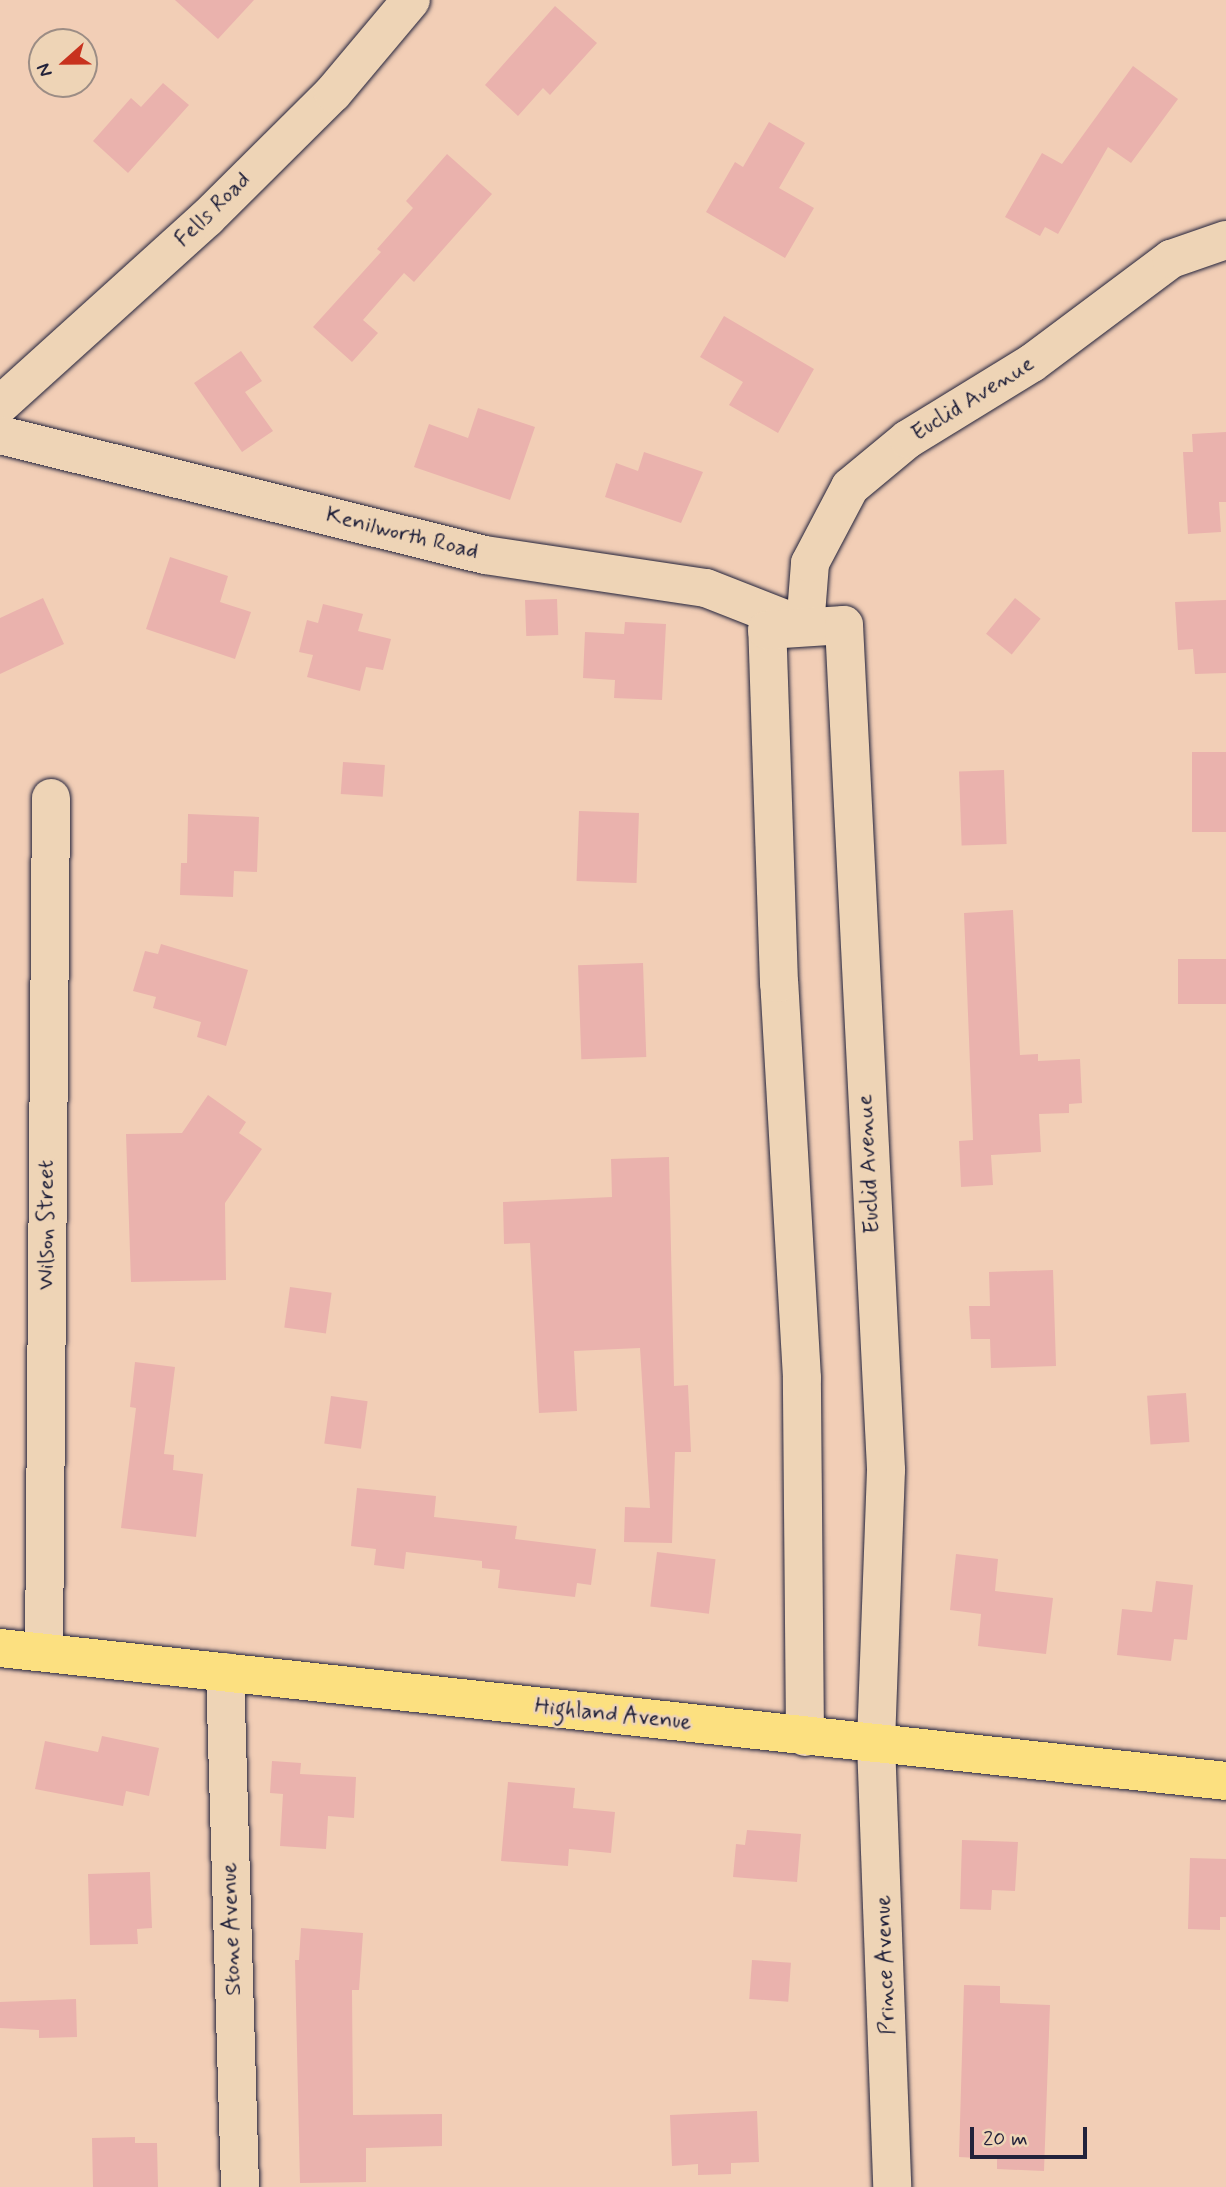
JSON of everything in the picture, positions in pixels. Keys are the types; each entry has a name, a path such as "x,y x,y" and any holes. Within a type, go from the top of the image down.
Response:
{"main road":[{"name":"Highland Avenue","path":"0,1648 1226,1781"}],"street":[{"name":"Fells Road","path":"0,405 216,208 333,93 411,0"},
{"name":"Euclid Avenue","path":"805,627 810,563 850,487 908,439 1032,363 1171,260 1226,240"},
{"name":"Kenilworth Road","path":"0,435 485,555 706,588 805,627"},
{"name":"Euclid Avenue","path":"805,1737 802,1378 779,983 767,630 844,625 886,1470 876,1743"},
{"name":"Wilson Street","path":"44,1652 51,798"},
{"name":"Stone Avenue","path":"225,1672 240,2187"},
{"name":"Prince Avenue","path":"876,1743 892,2187"}],"building":[{"path":"175,0 254,0 218,39"},
{"path":"555,6 597,43 550,95 543,88 518,116 485,85"},
{"path":"1133,66 1178,99 1131,163 1108,147 1058,234 1045,227 1040,236 1005,217 1042,153 1062,164"},
{"path":"163,83 189,105 128,173 93,141 131,98 141,107"},
{"path":"769,122 805,143 779,188 814,208 785,258 706,212 735,162 743,167"},
{"path":"447,154 492,194 414,282 404,273 363,320 378,333 352,362 313,327 381,252 377,249 413,208 406,201"},
{"path":"724,316 814,369 778,433 729,405 743,382 700,357"},
{"path":"241,351 262,381 245,392 273,431 242,452 194,383"},
{"path":"478,408 535,427 510,500 414,467 429,424 468,438"},
{"path":"1226,432 1226,502 1219,502 1221,532 1188,534 1183,452 1193,452 1192,434"},
{"path":"644,452 703,472 681,523 605,497 616,463 638,471"},
{"path":"170,557 228,576 220,602 251,612 235,659 146,629"},
{"path":"43,598 64,644 0,674 0,618"},
{"path":"1015,598 1041,619 1012,655 986,634"},
{"path":"557,599 558,635 526,636 525,600"},
{"path":"1226,600 1226,673 1195,674 1193,649 1178,650 1175,602"},
{"path":"323,604 363,614 358,631 391,639 383,670 366,667 360,691 307,677 313,655 299,652 307,620 318,623"},
{"path":"625,622 666,624 662,700 614,698 615,680 583,678 585,632 624,634"},
{"path":"1192,752 1226,752 1226,832 1192,832"},
{"path":"343,762 385,765 383,797 341,794"},
{"path":"1004,770 1007,844 962,846 959,772"},
{"path":"579,811 639,813 637,883 577,881"},
{"path":"188,814 259,817 257,872 234,871 233,897 180,895 181,863 187,863"},
{"path":"1013,910 1020,1055 1038,1054 1038,1061 1080,1059 1082,1103 1069,1104 1069,1113 1039,1114 1041,1152 991,1155 993,1185 961,1187 959,1141 973,1140 964,913"},
{"path":"161,944 248,970 226,1046 197,1037 201,1022 153,1008 156,997 133,991 145,951 158,954"},
{"path":"1178,959 1226,959 1226,1004 1178,1004"},
{"path":"643,963 646,1057 581,1059 578,965"},
{"path":"208,1095 246,1122 239,1133 262,1149 225,1203 226,1280 131,1282 126,1134 182,1133"},
{"path":"669,1157 674,1386 688,1385 691,1452 675,1452 672,1543 624,1542 625,1507 650,1508 640,1348 574,1351 577,1411 539,1413 530,1243 504,1244 503,1202 612,1197 611,1159"},
{"path":"1053,1270 1056,1366 991,1368 990,1339 971,1339 969,1306 990,1306 989,1272"},
{"path":"290,1287 332,1293 326,1333 284,1328"},
{"path":"135,1362 175,1367 164,1454 174,1455 173,1470 203,1474 196,1537 121,1528 136,1408 130,1407"},
{"path":"1186,1393 1189,1442 1151,1445 1147,1396"},
{"path":"331,1396 368,1401 361,1449 324,1444"},
{"path":"357,1488 436,1496 434,1517 517,1526 515,1539 596,1549 591,1585 577,1583 575,1597 498,1588 500,1570 482,1568 482,1561 406,1552 404,1569 374,1565 376,1549 351,1546"},
{"path":"657,1552 716,1559 709,1614 650,1607"},
{"path":"956,1554 998,1559 995,1591 1053,1598 1046,1654 978,1646 981,1614 950,1610"},
{"path":"1156,1581 1193,1585 1187,1640 1174,1639 1171,1661 1117,1655 1122,1609 1152,1612"},
{"path":"102,1736 159,1748 149,1796 126,1791 123,1806 35,1789 45,1741 98,1752"},
{"path":"272,1761 301,1763 300,1774 356,1777 354,1818 328,1816 326,1849 280,1846 283,1794 270,1793"},
{"path":"508,1782 575,1788 573,1808 615,1812 611,1853 569,1849 568,1866 501,1861"},
{"path":"747,1830 801,1834 797,1882 733,1877 736,1844 745,1845"},
{"path":"962,1840 1018,1842 1015,1891 992,1890 991,1910 960,1909"},
{"path":"1190,1858 1226,1859 1226,1917 1220,1917 1220,1930 1188,1929"},
{"path":"150,1872 152,1928 137,1929 138,1944 90,1945 88,1874"},
{"path":"301,1928 363,1933 359,1990 352,1990 353,2115 442,2114 442,2146 366,2148 366,2182 300,2183 295,1960 299,1960"},
{"path":"752,1960 791,1963 788,2002 749,1999"},
{"path":"964,1985 1000,1986 1000,2003 1050,2005 1044,2171 997,2169 997,2159 959,2157"},
{"path":"76,1999 77,2037 39,2038 39,2030 0,2028 0,2002"},
{"path":"757,2111 759,2162 731,2163 731,2174 698,2175 698,2164 672,2166 670,2115"},
{"path":"135,2137 135,2143 157,2143 158,2187 93,2187 92,2138"}]}
